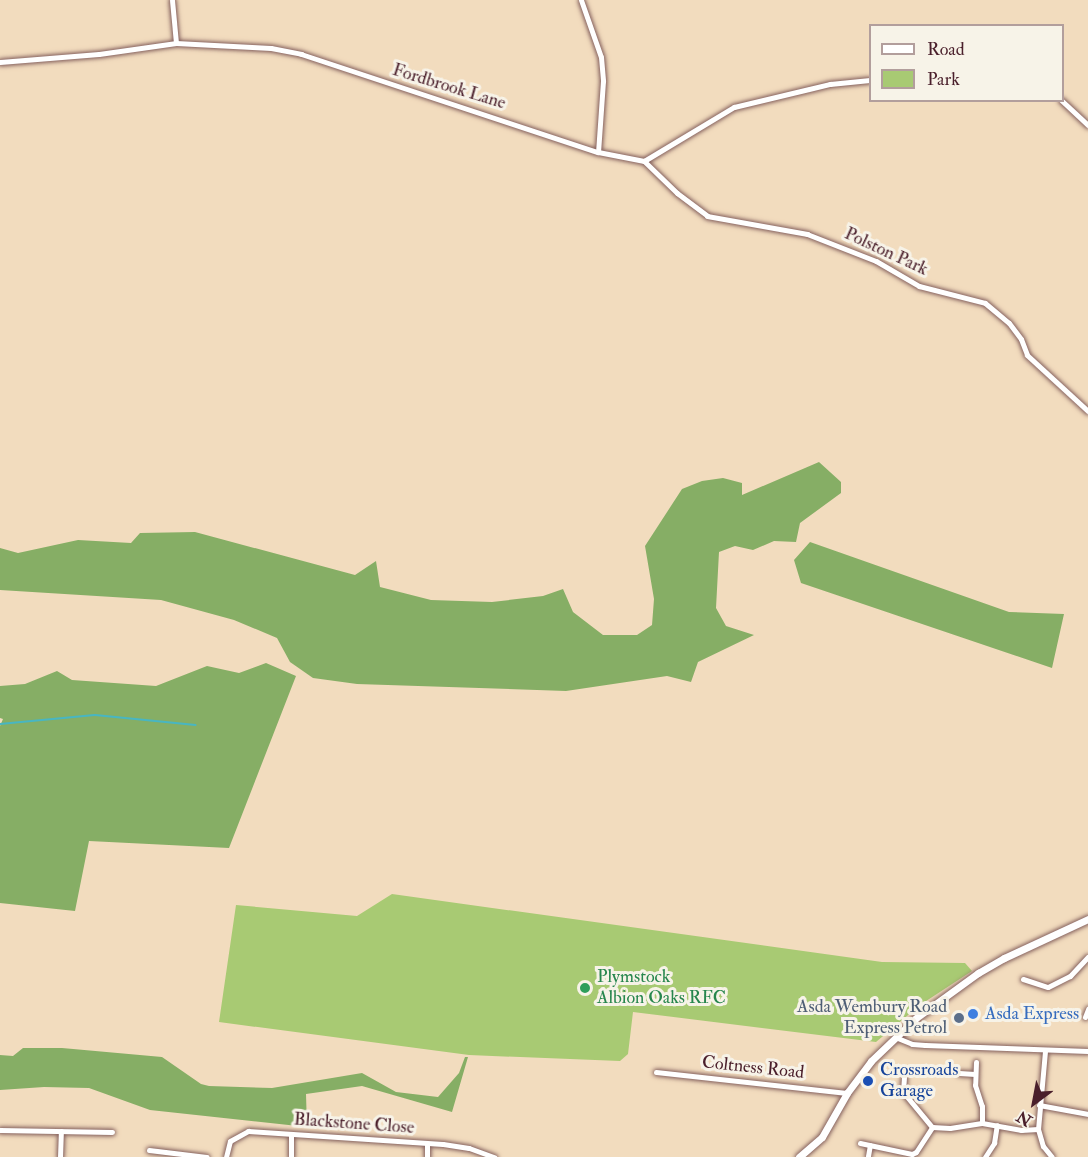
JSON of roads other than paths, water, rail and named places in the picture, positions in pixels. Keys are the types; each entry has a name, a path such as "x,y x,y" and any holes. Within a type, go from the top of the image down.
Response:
{"street":[{"path":"172,0 176,43"},
{"path":"581,0 597,46 603,81 598,152"},
{"name":"Fordbrook Lane","path":"0,62 99,54 176,43 271,48 301,54 598,152 644,161"},
{"path":"644,161 734,107 830,84 869,80"},
{"path":"1063,102 1088,125"},
{"name":"Polston Park","path":"644,161 677,193 707,216 807,234 876,261 919,286 985,303 1009,323 1021,339 1027,355 1088,411"},
{"path":"799,1157 822,1137 847,1093 871,1061 895,1037 978,973 1053,933 1088,919"},
{"path":"1023,979 1048,987 1070,976 1088,957"},
{"path":"1084,1017 1088,1009"},
{"path":"895,1037 912,1044 1088,1052"},
{"path":"1046,1051 1038,1129 1043,1146 1052,1157"},
{"path":"976,1062 975,1074 982,1106 982,1123"},
{"name":"Coltness Road","path":"656,1072 847,1093"},
{"path":"959,1073 975,1074"},
{"path":"904,1077 903,1089 932,1127"},
{"path":"894,1090 903,1089"},
{"path":"1039,1105 1088,1114"},
{"path":"932,1127 982,1123 1021,1130 1038,1129"},
{"path":"985,1157 994,1143 997,1125"},
{"path":"860,1143 912,1154 916,1152 932,1127"},
{"path":"0,1130 61,1131 92,1135 111,1132"},
{"path":"60,1157 61,1131"},
{"name":"Blackstone Close","path":"226,1157 230,1142 238,1134 248,1131 469,1148 494,1157"},
{"path":"291,1134 291,1157"},
{"path":"427,1144 427,1157"},
{"path":"868,1156 870,1145"},
{"path":"149,1150 159,1154 207,1157"}],"waterway":[{"path":"0,724 95,715 196,725"}],"place":[{"name":"Plymstock Albion Oaks RFC","path":"585,988"},
{"name":"Asda Express","path":"973,1014"},
{"name":"Asda Wembury Road Express Petrol","path":"959,1018"},
{"name":"Crossroads Garage","path":"868,1081"}]}
